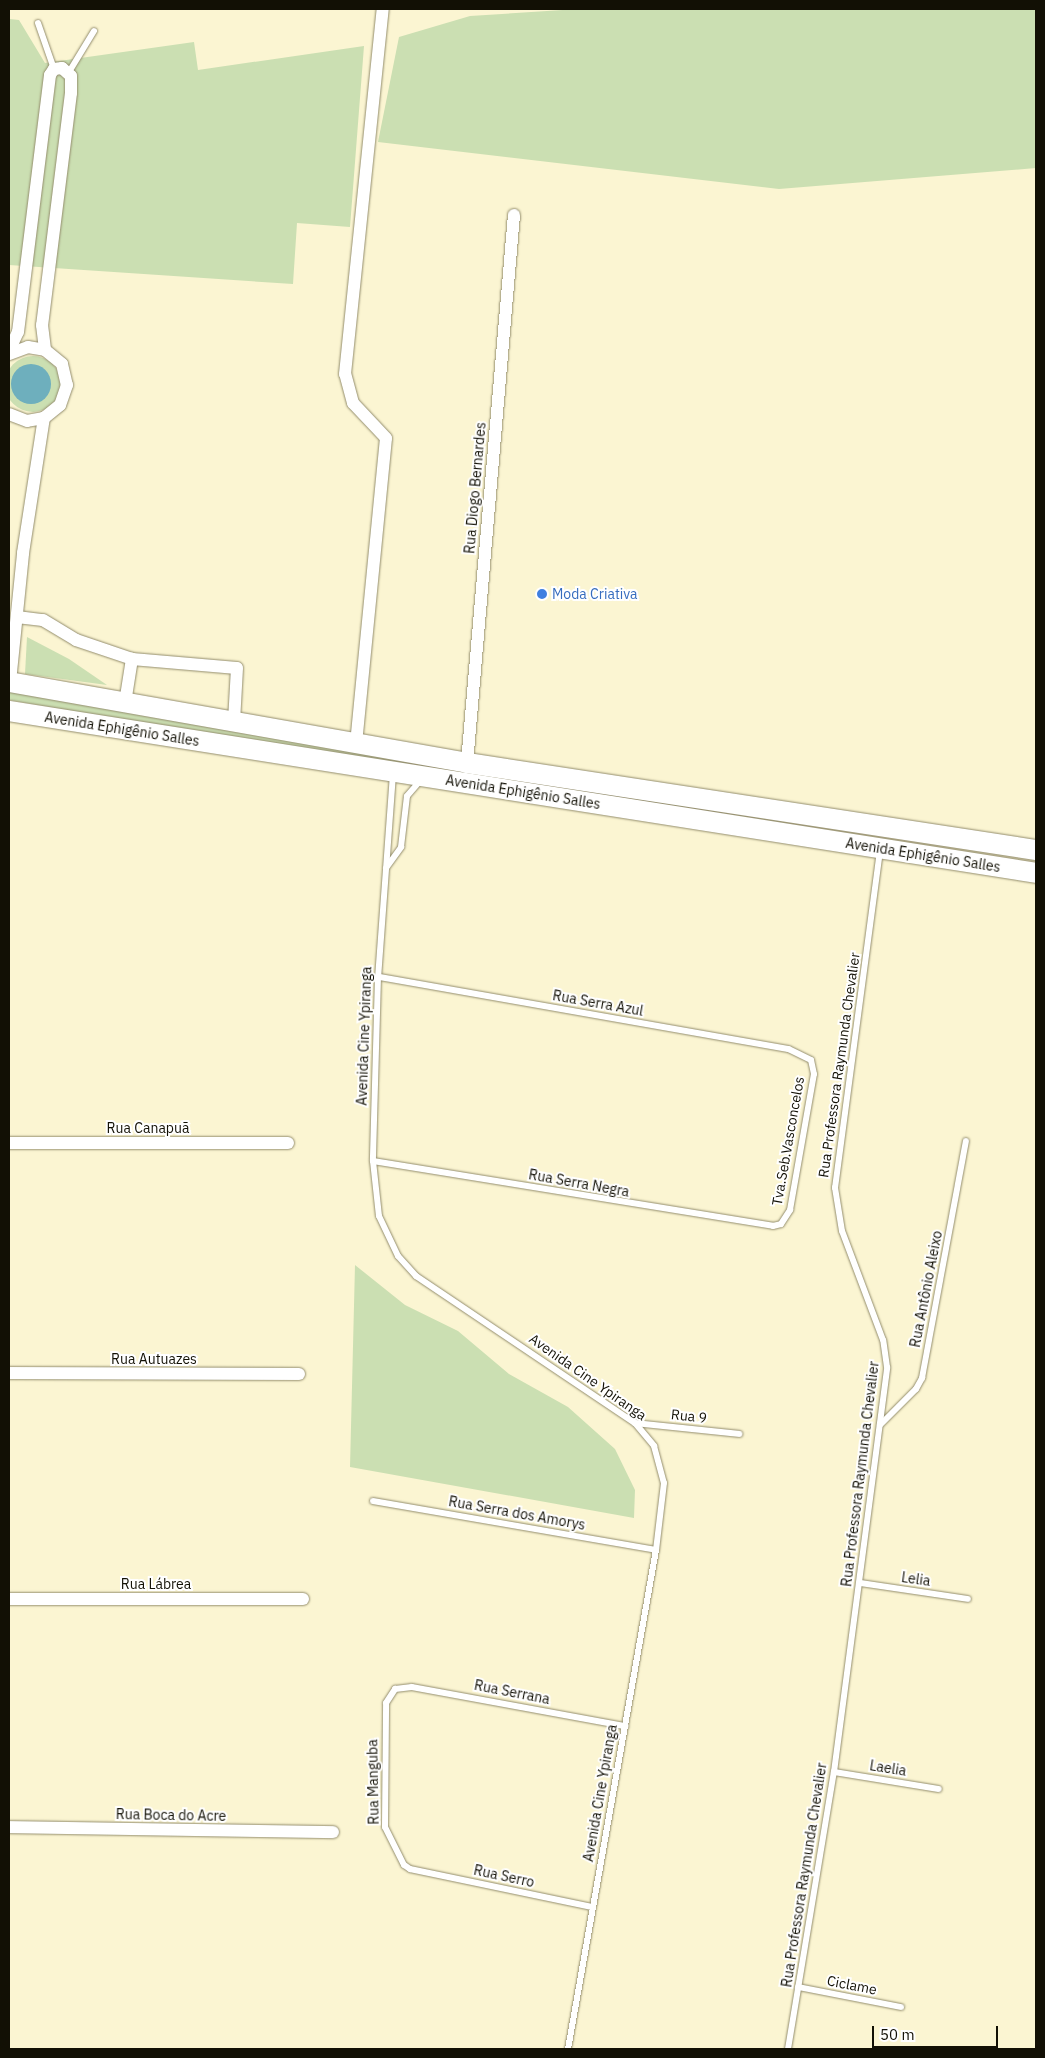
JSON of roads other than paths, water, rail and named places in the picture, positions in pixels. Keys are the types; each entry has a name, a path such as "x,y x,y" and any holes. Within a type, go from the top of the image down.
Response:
{"main road":[{"name":"Avenida Ephigênio Salles","path":"9,682 467,763 1036,850"},
{"name":"Avenida Ephigênio Salles","path":"9,711 1036,873"}],"street":[{"path":"356,744 385,435 353,403 345,374 383,9"},
{"path":"9,353 18,332 48,87 54,69 69,72 71,94 42,325 46,350"},
{"name":"Rua Diogo Bernardes","path":"467,763 514,215"},
{"path":"9,353 28,347 46,350 62,364 68,384 60,405 44,418 27,421 9,414"},
{"path":"9,682 44,418"},
{"path":"17,617 43,620 76,640 132,658 237,668 234,722"},
{"path":"126,703 132,658"},
{"name":"Rua Canapuã","path":"9,1143 288,1142"},
{"name":"Rua Autuazes","path":"9,1373 299,1374"},
{"name":"Rua Lábrea","path":"9,1599 303,1599"},
{"name":"Rua Boca do Acre","path":"9,1827 333,1832"}],"lane":[{"path":"38,23 54,69"},
{"path":"69,72 94,31"},
{"name":"Avenida Cine Ypiranga","path":"393,772 378,978 372,1161 379,1216 398,1256 416,1276 636,1423 654,1446 664,1482 656,1550 568,2049"},
{"path":"386,869 402,847 411,788 429,777"},
{"name":"Rua Professora Raymunda Chevalier","path":"788,2049 834,1772 880,1425 886,1353 848,1249 835,1188 880,849"},
{"name":"Rua Serra Azul","path":"378,978 788,1049 811,1060"},
{"name":"Tva.Seb.Vasconcelos","path":"781,1224 790,1210 814,1074 811,1060"},
{"name":"Rua Antônio Aleixo","path":"880,1425 911,1395 922,1378 966,1141"},
{"name":"Rua Serra Negra","path":"372,1161 760,1226 781,1224"},
{"name":"Rua 9","path":"636,1423 740,1434"},
{"name":"Rua Serra dos Amorys","path":"373,1501 656,1550"},
{"name":"Lelia","path":"860,1583 968,1599"},
{"name":"Rua Serrana","path":"395,1689 412,1687 445,1692 625,1726"},
{"name":"Rua Manguba","path":"395,1689 386,1703 385,1827 395,1852 410,1869"},
{"name":"Laelia","path":"834,1772 939,1789"},
{"name":"Rua Serro","path":"410,1869 592,1907"},
{"name":"Ciclame","path":"798,1987 901,2007"}],"water":[{"path":"31,364 45,370 51,384 45,398 31,404 17,398 11,384 17,370"}],"place":[{"name":"Moda Criativa","path":"542,594"}]}
